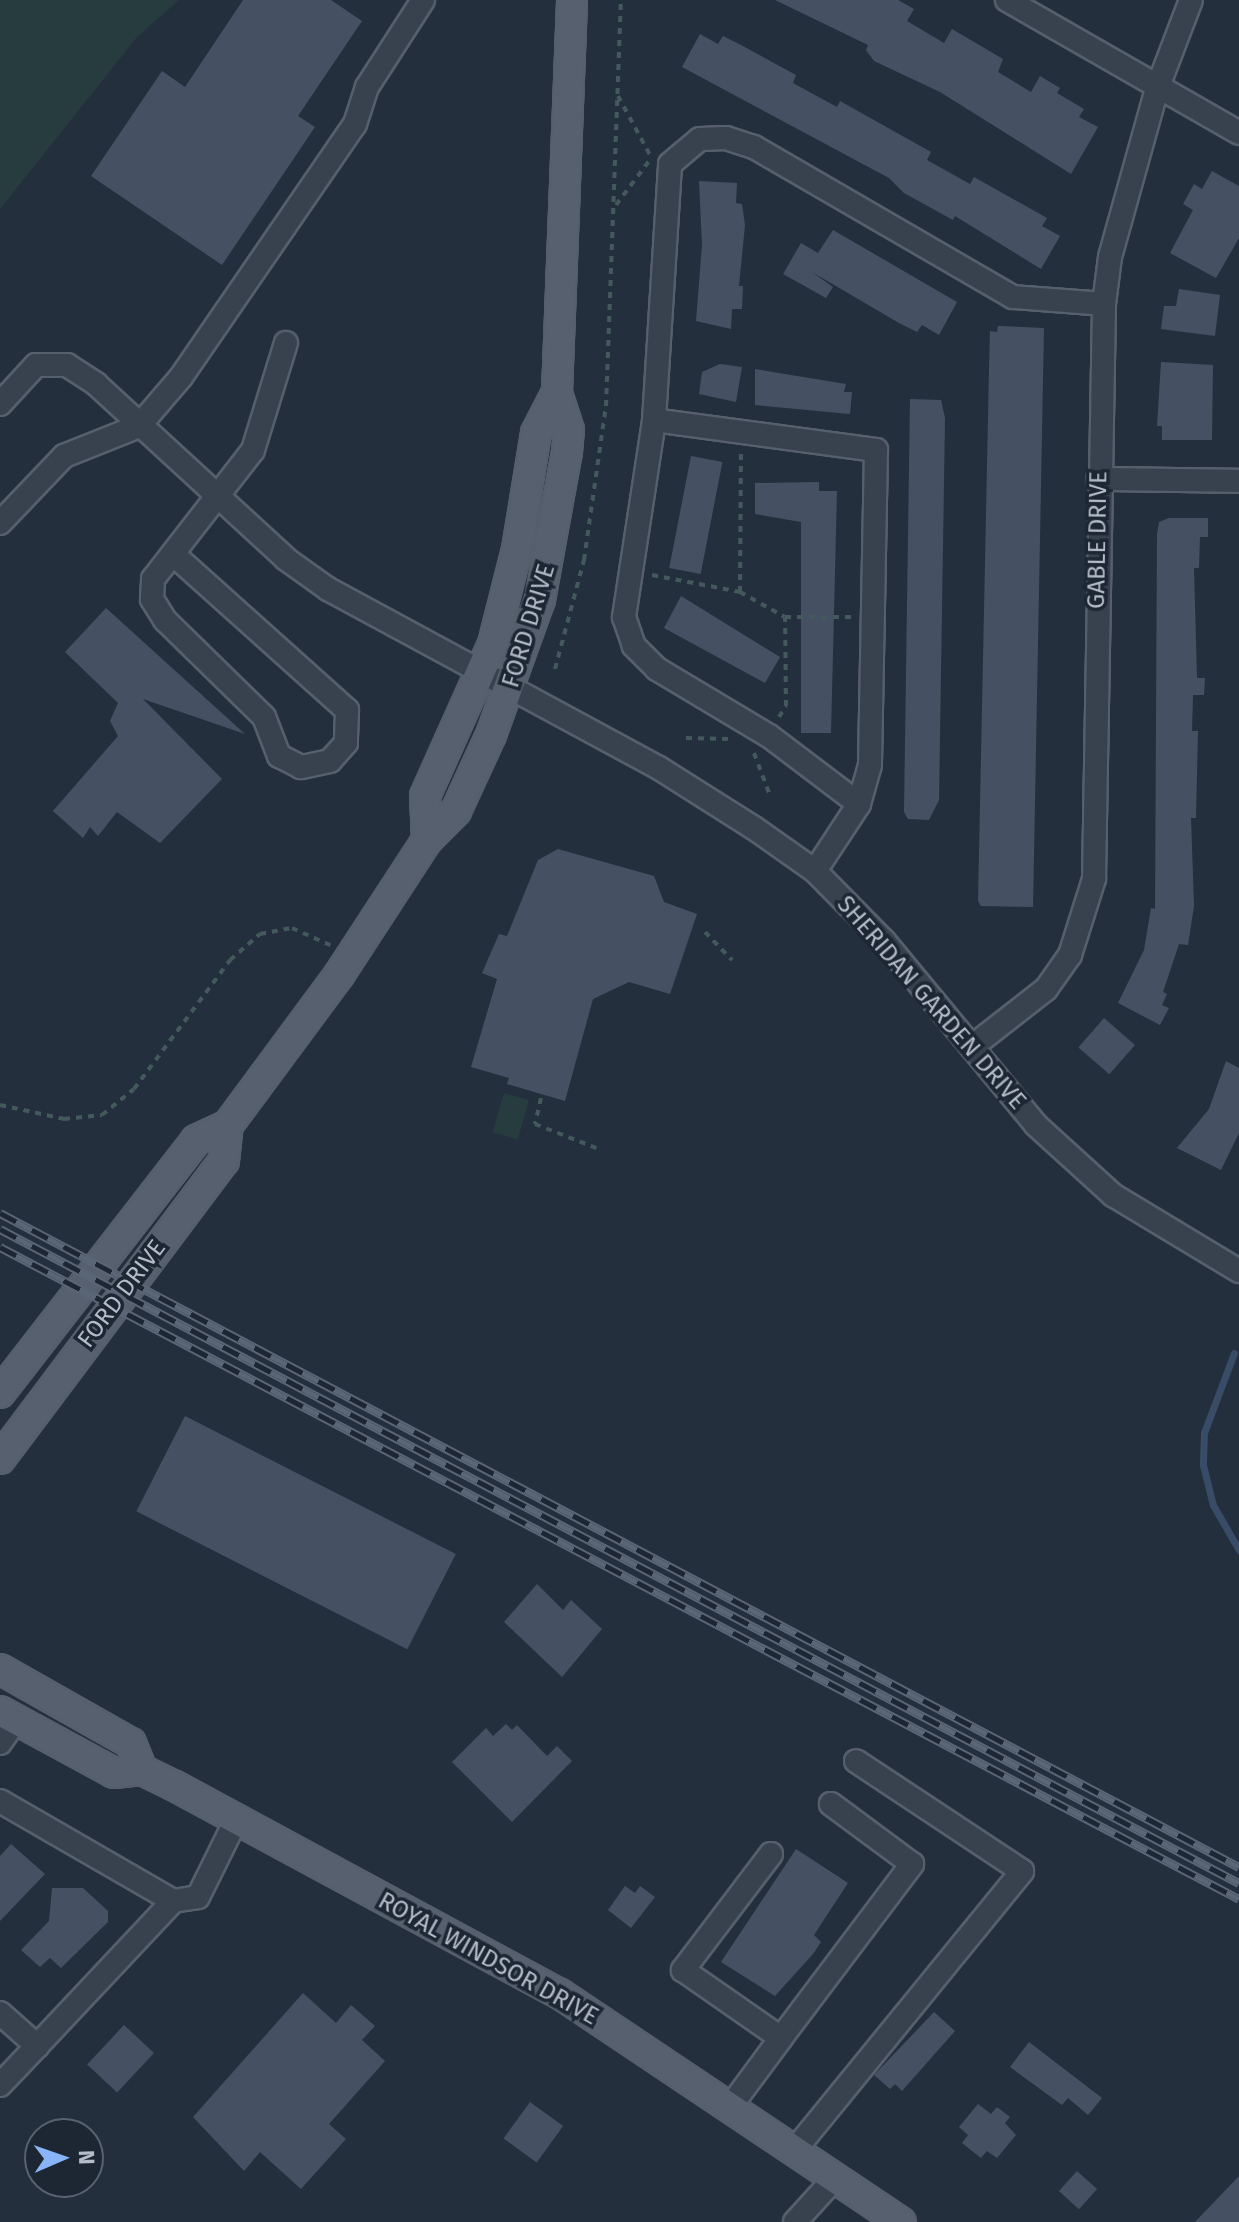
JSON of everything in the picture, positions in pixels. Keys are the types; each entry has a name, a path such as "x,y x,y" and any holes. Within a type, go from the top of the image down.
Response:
{"main road":[{"name":"FORD DRIVE","path":"0,1393 196,1140 228,1125 351,957 427,840 456,811 510,689 540,600 556,531 569,430 557,392 572,0"},
{"name":"FORD DRIVE","path":"427,840 425,796 481,672 508,590 536,433 557,392"},
{"name":"FORD DRIVE","path":"0,1459 224,1161 228,1125"},
{"name":"ROYAL WINDSOR DRIVE","path":"0,1669 131,1743 142,1770"},
{"name":"ROYAL WINDSOR DRIVE","path":"8,1715 114,1773 142,1770 560,1994 901,2222"}],"street":[{"path":"0,523 64,456 139,426 181,377 355,124 367,87 400,30 423,0"},
{"path":"1007,0 1157,89 1239,133"},
{"name":"GABLE DRIVE","path":"973,1046 1046,989 1070,955 1094,879 1098,479 1104,304 1110,257 1157,89 1191,0"},
{"path":"859,804 657,669 634,646 624,617 654,420 660,161 700,139 726,138 754,147 1013,297 1104,304"},
{"path":"173,554 347,710 346,743 330,761 301,767 279,756 264,717 165,620 152,599 153,579 173,554 219,498 253,450 286,343"},
{"name":"SHERIDAN GARDEN DRIVE","path":"0,404 36,365 57,364 96,384 286,559 328,589 659,768 815,871 884,941 1036,1125 1113,1195 1239,1271"},
{"path":"654,420 876,450 870,765 859,804 815,871"},
{"path":"1098,479 1239,481"},
{"path":"0,1743 8,1715"},
{"path":"794,2151 1022,1871 856,1761"},
{"path":"0,1801 173,1901"},
{"path":"730,2107 912,1864 831,1804"},
{"path":"0,2085 173,1901 198,1897 236,1820"},
{"path":"771,1854 683,1970 781,2038"},
{"path":"0,2013 37,2046"},
{"path":"795,2222 835,2178"}],"path":[{"path":"555,669 584,560 600,470 621,0"},
{"path":"614,207 660,161 617,94"},
{"path":"740,592 741,431"},
{"path":"630,571 740,592 785,617 873,617"},
{"path":"769,793 759,738 786,706 785,617"},
{"path":"0,1105 81,1120 119,1105 230,960 264,931 307,932 351,957"},
{"path":"705,932 732,960"},
{"path":"541,1098 535,1124 596,1148"}],"green space":[{"path":"0,0 179,0 137,37 0,209"},
{"path":"504,1093 529,1100 518,1140 493,1132"}],"building":[{"path":"243,0 331,0 362,21 298,116 315,127 222,265 91,176 162,71 185,87"},
{"path":"775,0 898,0 914,9 907,21 944,43 952,29 1003,59 998,72 1031,92 1040,76 1060,88 1057,93 1084,109 1079,117 1098,127 1071,174 940,92 874,61 866,50 868,45"},
{"path":"700,34 718,44 723,36 741,45 796,75 793,83 837,107 840,101 931,152 927,160 970,184 974,177 1047,218 1042,226 1060,236 1041,269 955,216 953,220 904,193 889,178 682,67"},
{"path":"1212,171 1239,186 1239,238 1216,278 1170,253 1193,210 1183,204 1194,184 1202,189"},
{"path":"699,181 737,183 736,203 742,204 745,225 739,286 743,286 742,309 732,309 731,329 696,321 702,245"},
{"path":"833,230 957,302 939,335 922,325 917,332 812,272 833,287 826,298 783,274 801,243 818,253"},
{"path":"1179,289 1220,295 1215,336 1161,329 1164,306 1176,306"},
{"path":"998,326 1044,328 1033,907 981,906 978,901 990,331 997,332"},
{"path":"1161,362 1213,365 1212,440 1162,440 1162,426 1157,426"},
{"path":"720,364 742,367 736,402 699,394 702,372"},
{"path":"755,369 846,384 844,392 852,392 850,414 755,405"},
{"path":"910,399 941,400 945,418 939,800 929,820 908,819 904,812"},
{"path":"691,456 722,462 701,574 669,568"},
{"path":"819,482 819,491 837,491 831,733 801,733 801,522 755,514 755,483"},
{"path":"1169,518 1208,518 1208,537 1200,537 1199,568 1194,568 1197,678 1205,678 1204,695 1193,695 1192,731 1198,731 1196,818 1191,818 1194,906 1188,945 1179,944 1163,992 1167,994 1162,1005 1169,1008 1160,1025 1118,1003 1144,950 1151,908 1155,909 1157,534 1159,522"},
{"path":"681,596 780,657 765,683 664,628"},
{"path":"106,608 245,734 143,699 222,779 160,843 117,812 98,836 90,827 83,838 53,811 118,736 110,721 118,703 65,652"},
{"path":"558,849 654,876 664,902 697,914 670,994 629,982 593,999 565,1101 507,1084 509,1078 471,1067 497,979 482,973 499,934 507,936 538,860"},
{"path":"1104,1018 1135,1045 1109,1074 1078,1047"},
{"path":"1226,1061 1239,1068 1239,1133 1221,1170 1177,1148 1209,1109"},
{"path":"185,1416 456,1554 407,1649 136,1511"},
{"path":"537,1584 563,1610 571,1600 602,1629 562,1677 504,1622"},
{"path":"506,1724 512,1730 517,1725 547,1756 557,1746 572,1761 512,1822 452,1762 486,1728 493,1736"},
{"path":"11,1844 45,1874 0,1921 0,1856"},
{"path":"796,1849 848,1883 814,1935 821,1942 775,1996 721,1962"},
{"path":"625,1886 635,1893 640,1886 655,1897 631,1928 608,1910"},
{"path":"52,1888 83,1888 108,1911 108,1922 61,1968 50,1958 40,1967 21,1950 49,1921"},
{"path":"303,1993 336,2023 351,2005 375,2026 362,2040 385,2061 329,2124 346,2139 301,2189 260,2152 244,2171 193,2117"},
{"path":"934,2012 955,2031 902,2091 895,2084 890,2089 874,2075"},
{"path":"124,2025 154,2053 117,2092 87,2064"},
{"path":"1029,2042 1102,2098 1088,2115 1068,2098 1062,2105 1010,2067"},
{"path":"530,2102 563,2126 537,2163 504,2138"},
{"path":"978,2104 991,2114 997,2107 1010,2117 1005,2123 1016,2135 997,2158 987,2151 981,2158 962,2143 968,2135 959,2127"},
{"path":"1077,2171 1097,2189 1079,2209 1059,2191"},
{"path":"1239,2176 1239,2222 1195,2222"}],"waterway":[{"path":"1234,1353 1204,1433 1203,1465 1213,1505 1239,1550"}],"railway":[{"path":"0,1213 1239,1867"},
{"path":"0,1229 1239,1883"},
{"path":"0,1247 1239,1899"}]}
